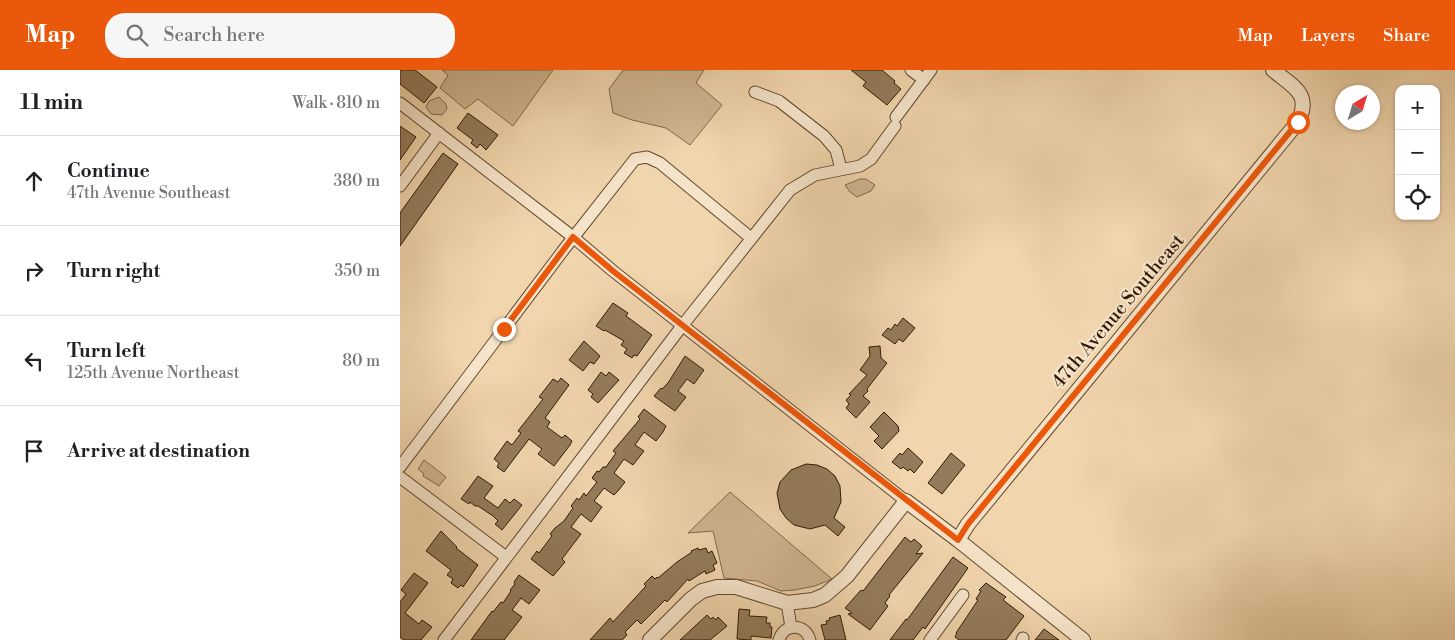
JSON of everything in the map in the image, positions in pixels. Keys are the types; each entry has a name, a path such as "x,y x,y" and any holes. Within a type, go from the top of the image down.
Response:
{"street":[{"path":"911,70 924,80"},
{"path":"444,640 682,326 790,190 815,175 860,166 871,159 931,70"},
{"name":"47th Avenue Southeast","path":"958,540 968,524 1044,430 1298,122 1304,105 1302,96 1273,70"},
{"path":"755,92 779,101 824,136 836,150 841,169"},
{"path":"400,103 573,237 682,326 958,540 1083,640"},
{"path":"400,186 438,133"},
{"path":"400,467 573,237 636,159 647,157 660,163 752,238"},
{"path":"400,477 506,557"},
{"path":"650,640 691,599 702,591 717,587 736,587 787,603 813,600 825,595 847,576 906,501"},
{"path":"934,639 963,595"},
{"path":"787,603 791,627"},
{"path":"779,640 782,632 791,627 801,628 810,640"}],"shaded area":[{"path":"442,70 553,70 513,126 478,99 465,109 440,88 448,75"},
{"path":"623,70 704,70 696,83 722,105 690,145 666,128 632,120 613,113 609,89"},
{"path":"439,97 446,104 447,109 442,115 431,114 426,107 429,101"},
{"path":"860,179 866,179 875,185 871,191 857,197 845,185"},
{"path":"424,460 446,477 439,486 423,476 424,474 418,469"},
{"path":"730,492 832,579 815,586 781,591 757,581 724,578 713,531 688,533"}],"building":[{"path":"400,70 415,70 437,87 424,103 400,84"},
{"path":"851,70 882,70 901,89 887,105 863,86 866,82"},
{"path":"468,113 498,135 486,150 480,144 477,148 471,143 473,140 457,128"},
{"path":"400,126 416,137 400,160"},
{"path":"443,153 458,164 400,246 400,213"},
{"path":"613,303 628,313 626,316 652,335 637,356 634,355 632,358 624,353 627,349 621,345 624,341 596,326"},
{"path":"903,318 915,328 903,342 899,339 895,344 882,335 888,328 891,330 895,324 897,326"},
{"path":"584,341 600,356 594,364 590,362 583,371 569,360"},
{"path":"880,346 881,358 887,363 863,396 870,402 856,418 846,408 849,404 846,400 851,395 849,394 867,375 860,370 870,356 869,347"},
{"path":"685,356 704,370 694,384 687,379 678,391 686,397 675,411 654,396 668,383"},
{"path":"601,372 606,376 609,372 619,380 598,403 591,397 593,394 588,390"},
{"path":"561,378 569,385 545,418 550,422 547,427 562,438 565,435 572,441 570,445 554,466 538,454 542,449 529,439 504,472 497,467 499,463 494,459 507,441 512,445 521,433 518,431 543,399 539,397 553,379 558,382"},
{"path":"644,409 666,426 663,432 656,441 644,432 635,445 644,451 633,465 624,459 614,473 625,482 614,495 604,488 594,501 602,507 591,522 581,514 571,527 581,534 562,559 565,562 553,576 531,559 537,551 539,553 552,536 550,534 555,528 564,521 577,498 579,500 584,493 586,496 597,482 592,478 597,471 599,472 603,467 606,467 616,453 613,451 640,419 638,417"},
{"path":"884,412 898,426 899,431 882,449 874,441 879,436 870,427"},
{"path":"908,448 923,462 914,473 910,469 908,471 903,467 901,469 892,462 900,453 902,455"},
{"path":"951,453 965,465 942,494 928,483"},
{"path":"806,464 817,465 827,469 835,476 840,486 841,502 834,518 845,527 838,536 825,525 810,529 794,525 780,509 777,493 780,482 791,470"},
{"path":"478,476 493,486 484,498 498,508 505,499 510,503 514,499 522,505 502,530 495,524 498,521 493,516 478,506 470,502 469,504 461,499"},
{"path":"441,531 456,548 478,565 463,587 461,585 458,588 451,583 453,579 447,575 451,570 426,551"},
{"path":"905,537 911,542 914,539 922,546 916,554 923,553 889,595 885,603 888,606 870,630 848,614 852,613 845,608 861,590 863,591"},
{"path":"698,548 699,550 706,548 708,553 712,551 717,563 713,565 715,570 706,574 705,571 689,581 688,579 667,602 665,600 641,624 637,620 625,632 627,635 622,640 590,640 610,618 613,622 646,586 644,584 652,576 655,579 658,578 691,551"},
{"path":"953,557 968,568 925,629 923,627 913,640 890,640 907,620"},
{"path":"414,573 428,583 405,613 419,624 422,620 432,627 421,640 404,640 400,637 400,602 406,594 401,590"},
{"path":"519,575 540,590 529,604 521,598 512,610 522,617 504,640 471,640 492,611 501,602 503,603"},
{"path":"986,583 1006,597 1003,600 1024,616 1006,640 959,640 955,637 956,633 978,600 976,599 981,591 979,590"},
{"path":"739,609 750,610 749,616 767,617 766,623 770,623 770,627 772,627 771,638 751,636 751,640 737,639"},
{"path":"707,615 711,619 713,617 716,620 718,617 727,626 710,640 680,640"},
{"path":"840,615 846,640 825,640 821,625 827,624 826,621 830,620 829,618"},
{"path":"1044,629 1059,640 1035,640"}],"route":[{"path":"504,329 573,237 613,271 958,540 968,524 1056,415 1298,122"}]}
